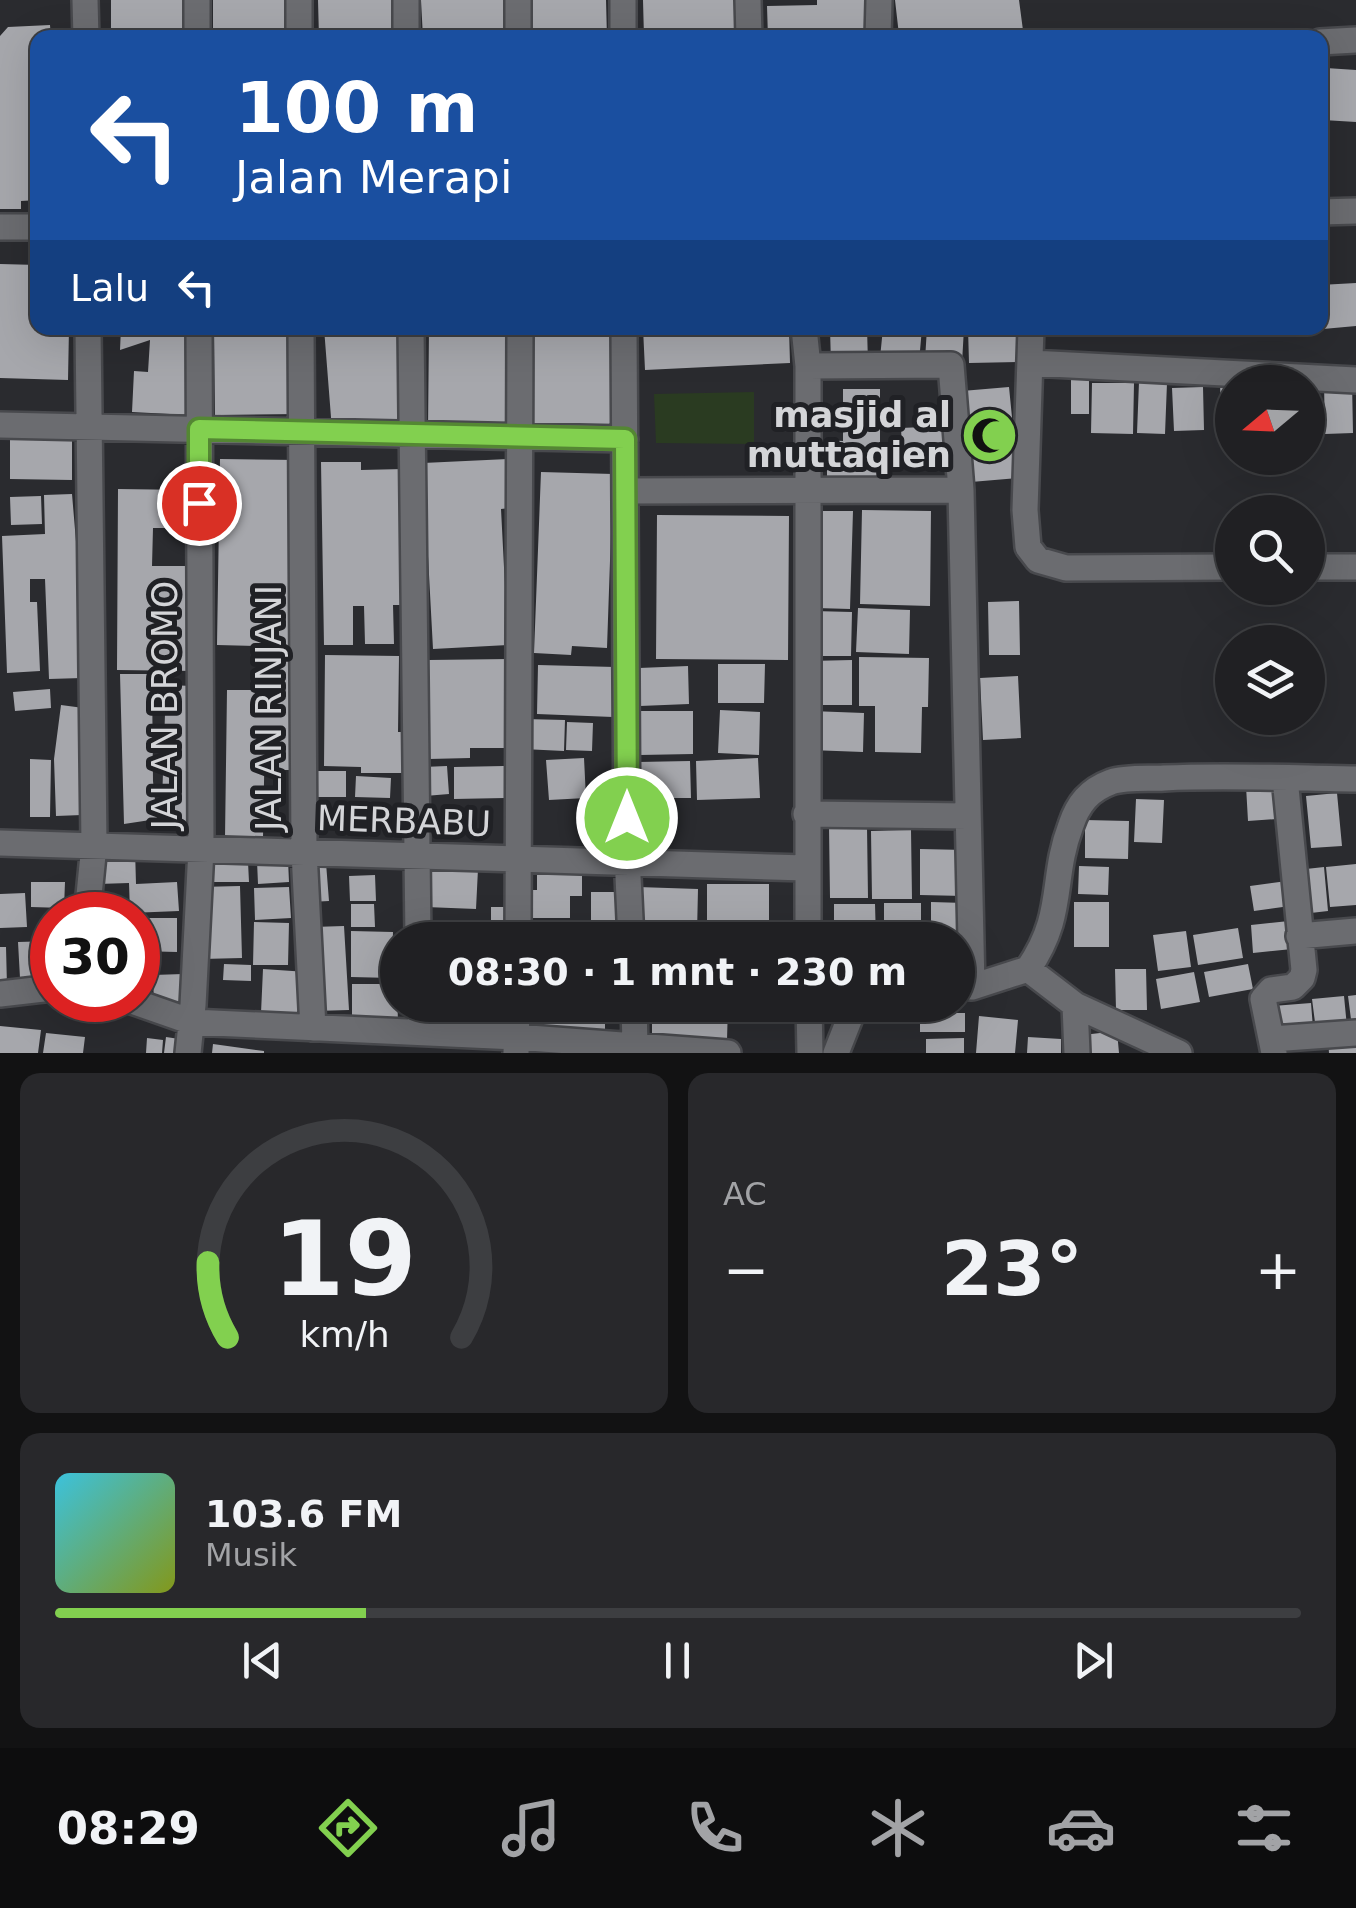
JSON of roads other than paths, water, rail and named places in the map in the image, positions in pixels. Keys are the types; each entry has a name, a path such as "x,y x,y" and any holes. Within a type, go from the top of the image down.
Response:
{"street":[{"path":"85,0 86,30"},
{"path":"197,0 197,30"},
{"path":"298,0 299,30"},
{"path":"406,0 406,30"},
{"path":"518,0 518,30"},
{"path":"622,0 623,30"},
{"path":"748,0 749,30"},
{"path":"878,0 878,30"},
{"path":"1328,42 1356,40"},
{"path":"1328,212 1356,212"},
{"path":"0,226 30,227"},
{"path":"88,335 94,846 89,892"},
{"name":"JALAN BROMO","path":"188,1053 200,849 199,335"},
{"name":"JALAN RINJANI","path":"301,335 304,852 313,1028"},
{"path":"411,335 418,922"},
{"path":"518,922 520,335"},
{"path":"624,335 630,922"},
{"path":"805,335 808,366 808,922"},
{"path":"1031,335 1025,510 1028,547 1038,560 1066,568 1215,568"},
{"path":"1031,363 1356,380"},
{"path":"808,366 951,365 962,490 966,922"},
{"path":"0,424 625,439"},
{"path":"625,491 962,490"},
{"path":"1325,567 1356,567"},
{"path":"975,984 1028,970 1045,946 1070,825 1084,797 1113,781 1218,776 1356,779"},
{"path":"1285,778 1302,978 1293,988 1271,990 1262,999 1273,1046 1356,1033"},
{"path":"806,814 967,816"},
{"name":"MERBABU","path":"0,842 806,868"},
{"path":"1299,936 1356,932"},
{"path":"1028,970 1075,1006 1180,1053"},
{"path":"0,994 30,991"},
{"path":"1075,1006 1077,1053"},
{"path":"160,1011 192,1022 420,1032 516,1045 635,1046 728,1053"},
{"path":"420,1022 420,1032"},
{"path":"634,1022 635,1046"},
{"path":"809,1022 810,1053"},
{"path":"836,1053 848,1022"}],"place":[{"name":"masjid al muttaqien","path":"990,435"}]}
